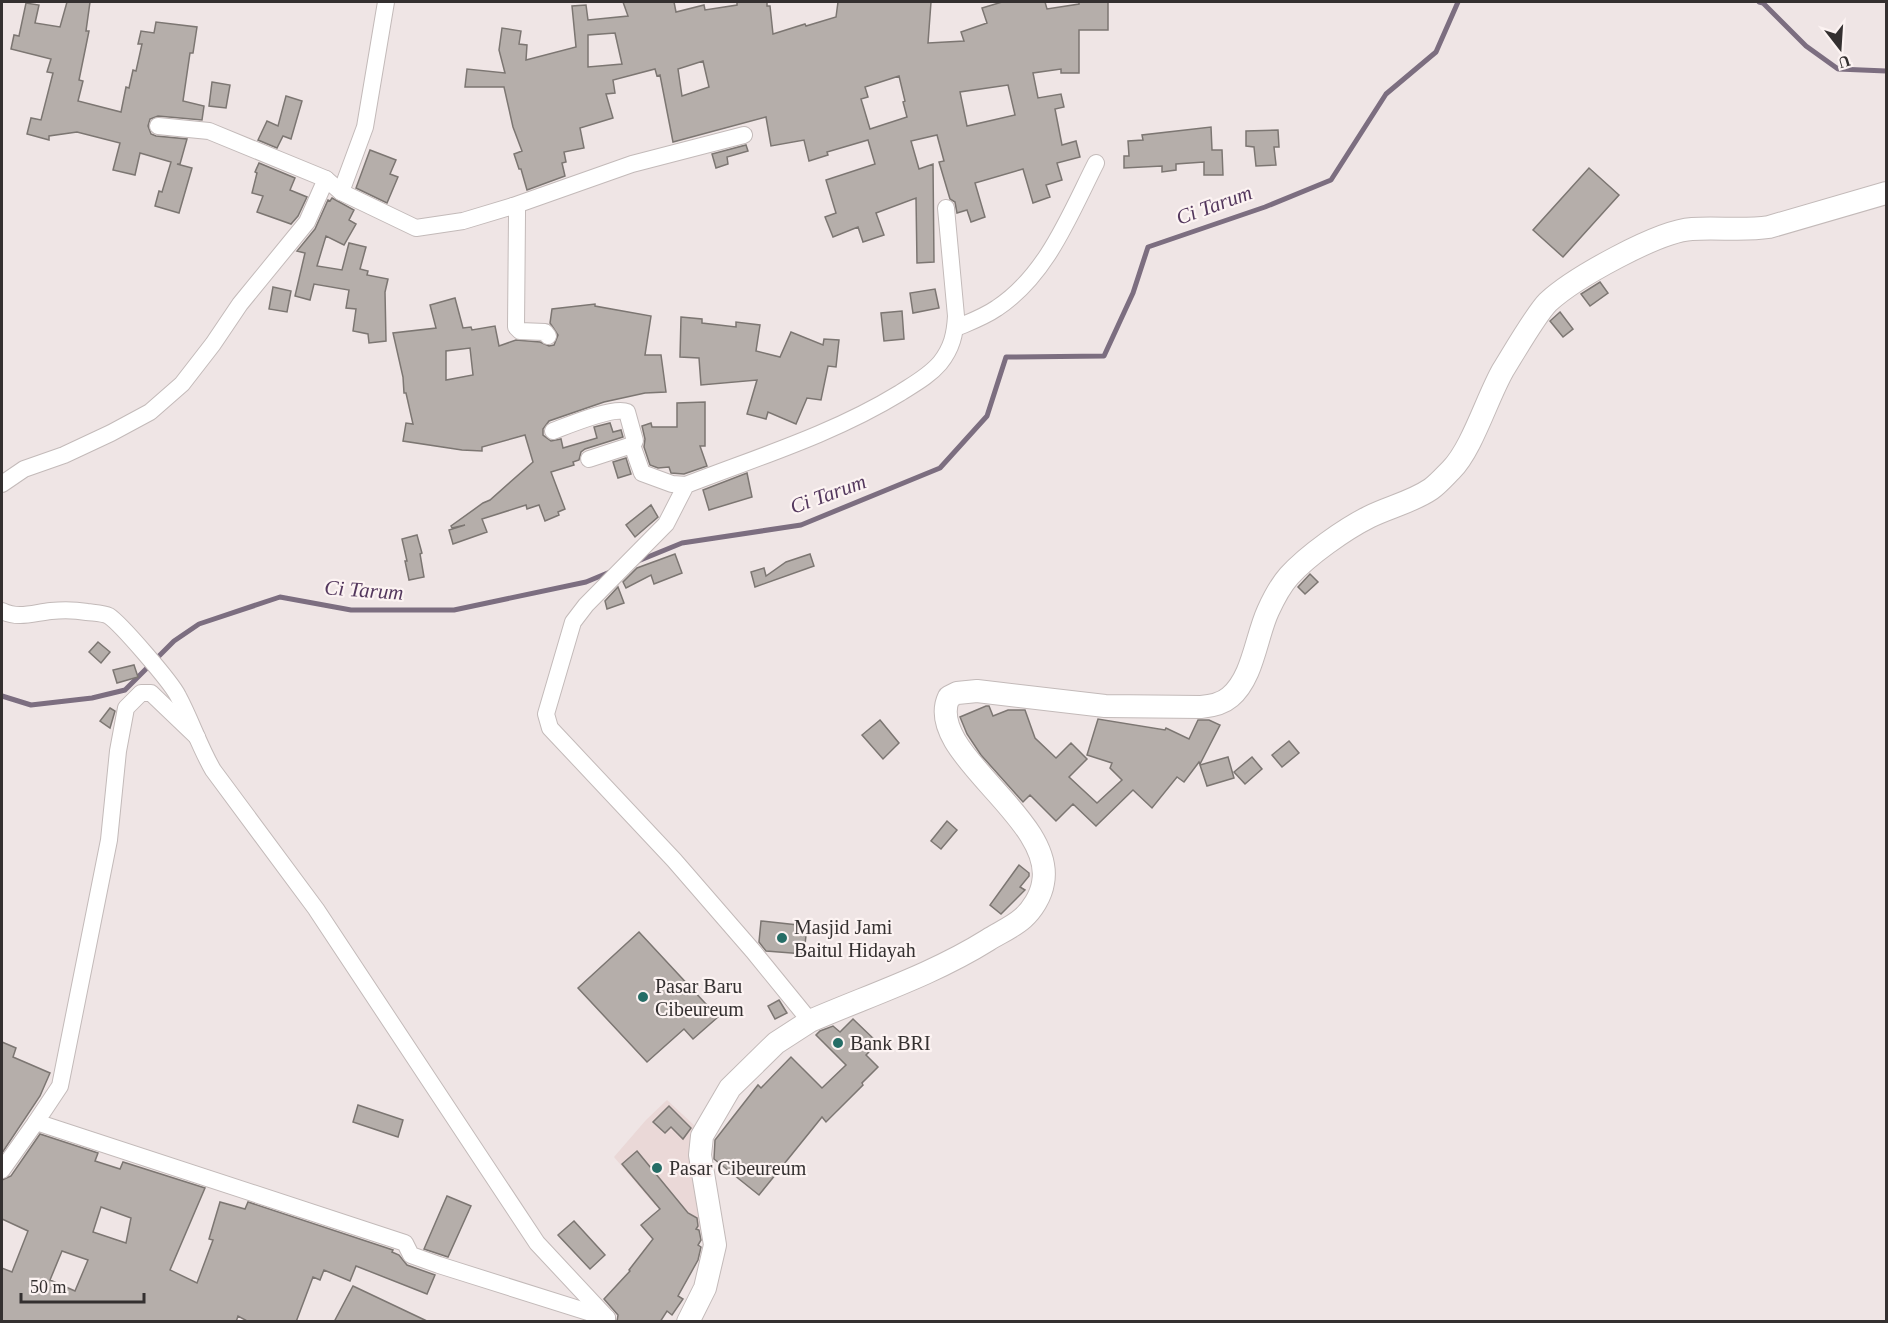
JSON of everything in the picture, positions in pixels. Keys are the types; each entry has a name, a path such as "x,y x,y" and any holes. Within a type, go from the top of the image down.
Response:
{"main road":[{"path":"688,1322 705,1288 715,1245 700,1155 702,1136 730,1088 776,1043 810,1021 951,962 1023,918 1036,903 1043,883 1043,867 1038,851 1013,812 956,741 945,720 944,711 949,697 957,693 977,691 1105,706 1201,707 1217,705 1230,698 1239,688 1255,652 1268,611 1288,577 1317,551 1368,517 1407,502 1431,489 1454,467 1503,370 1547,303 1569,286 1614,260 1675,232 1692,228 1750,230 1769,227 1887,193"}],"street":[{"path":"341,192 365,127 386,2"},
{"path":"158,126 209,131 326,179 341,192 416,228 463,221 632,164 744,135"},
{"path":"956,328 1000,306 1037,271 1050,252 1096,163"},
{"path":"2,484 24,469 64,455 111,434 150,412 182,384 240,304 307,222 326,179"},
{"path":"513,206 517,209 516,327 520,331 545,332 548,336"},
{"path":"632,445 640,470 645,475 672,484 686,485 789,446 870,411 926,377 951,346 956,328 946,208"},
{"path":"554,431 591,417 622,410 627,412 635,441 632,445 589,459"},
{"path":"686,485 666,524 586,605 573,622 546,714 550,728 674,860 810,1021"},
{"path":"2,611 15,616 78,610 107,615 117,622 177,693 193,724 202,751 213,770 316,909 537,1243 608,1320"},
{"path":"2,1170 60,1086 109,840 118,751 126,708 141,693 151,693 197,737"},
{"path":"36,1122 405,1243 411,1255 608,1320"}],"shaded area":[{"name":"Pasar Cibeureum","path":"667,1100 696,1127 704,1232 659,1205 655,1205 614,1157"}],"building":[{"path":"67,2 90,2 86,31 89,31 79,80 83,81 78,101 121,112 126,87 129,88 133,70 136,71 142,44 138,44 141,31 154,33 156,22 197,27 193,53 190,53 183,101 204,106 202,120 158,116 150,119 148,126 151,134 156,136 187,139 180,164 177,164 192,168 179,213 155,206 171,162 140,153 135,175 113,170 120,143 77,132 49,136 49,140 27,134 31,118 41,120 53,73 47,72 51,59 11,49 14,35 19,36 26,3 39,5 35,23 60,27"},
{"path":"623,2 674,2 676,12 704,5 705,10 737,5 737,2 767,2 767,6 770,6 773,34 836,17 838,2 931,2 928,43 964,41 961,32 987,23 982,8 1002,2 1045,2 1047,9 1079,4 1079,2 1108,2 1108,30 1079,30 1079,73 1061,73 1061,69 1033,73 1038,98 1061,94 1064,107 1055,109 1062,145 1076,141 1080,157 1057,163 1062,180 1046,185 1050,197 1033,203 1023,169 975,183 985,217 971,222 967,210 957,213 955,202 950,199 939,162 944,161 937,135 911,141 919,169 933,164 934,262 917,263 916,198 876,213 884,235 863,242 858,227 833,237 825,217 836,213 826,180 875,164 868,140 827,152 828,155 809,161 804,140 771,146 766,117 673,142 660,75 657,76 655,69 613,80 615,93 606,94 613,118 580,128 584,148 564,152 566,162 562,163 565,176 527,190 514,154 522,151 513,127 504,87 465,87 467,69 505,73 499,50 502,28 521,31 519,44 527,45 526,60 576,47 572,6 586,5 588,20 628,16","holes":["615,33 622,64 588,67 588,35","703,61 709,87 682,96 678,69","899,76 907,117 870,129 861,99 868,97 865,87","1008,85 1015,115 967,126 960,92"]},
{"path":"212,82 230,85 226,108 209,106"},
{"path":"286,96 302,101 291,139 283,136 277,148 258,140 267,121 278,126"},
{"path":"1211,127 1212,150 1222,150 1223,175 1204,175 1204,162 1176,164 1176,170 1162,172 1162,166 1124,168 1124,156 1129,156 1128,141 1143,140 1142,135"},
{"path":"1278,130 1279,147 1274,147 1276,165 1256,166 1254,147 1246,146 1246,131"},
{"path":"746,145 748,151 727,157 728,164 716,168 712,154"},
{"path":"370,150 396,160 390,174 398,177 387,203 356,188"},
{"path":"259,163 295,178 290,190 307,197 298,216 291,224 257,212 263,196 252,193 257,173 255,172"},
{"path":"1589,168 1619,195 1563,257 1533,230"},
{"path":"332,198 354,210 349,220 356,224 344,245 326,236 317,266 342,270 349,243 366,247 360,269 368,271 367,275 388,279 385,292 386,341 369,343 368,334 353,331 356,309 346,308 349,290 314,284 310,300 295,296 305,253 297,251 315,229 328,200"},
{"path":"1600,282 1608,293 1590,306 1581,294"},
{"path":"273,287 291,291 287,312 269,309"},
{"path":"935,289 939,308 913,313 910,293"},
{"path":"455,298 463,328 471,327 472,330 495,326 499,346 516,340 554,345 558,335 550,323 552,309 595,304 595,306 651,316 645,355 661,355 666,392 645,393 604,402 549,421 543,429 543,435 551,441 561,439 563,448 597,438 594,427 610,423 613,432 621,430 623,437 585,449 581,452 579,460 573,462 574,465 551,472 565,509 558,512 559,515 545,521 539,505 527,509 526,505 482,519 487,532 453,544 449,530 465,525 452,528 451,526 490,500 533,462 525,435 482,447 482,451 403,441 406,423 413,424 406,393 404,393 403,377 393,333 436,328 430,305","holes":["470,348 473,375 446,380 446,351"]},
{"path":"902,311 904,339 884,341 881,313"},
{"path":"1560,312 1573,329 1563,337 1550,321"},
{"path":"681,317 702,319 702,323 736,327 736,322 760,325 756,351 780,357 791,332 823,345 824,339 839,340 836,367 828,366 821,400 807,398 796,424 768,412 766,419 747,414 757,380 701,385 699,358 680,357"},
{"path":"705,402 705,446 700,446 707,466 684,474 671,473 669,467 658,468 650,465 644,447 642,426 651,423 652,427 677,427 677,403"},
{"path":"626,458 631,474 618,478 613,462"},
{"path":"747,473 752,497 709,510 703,490"},
{"path":"651,505 658,517 635,537 626,525"},
{"path":"417,535 422,553 420,554 424,577 409,580 402,539"},
{"path":"675,554 682,573 654,584 651,575 626,588 623,582 637,568"},
{"path":"810,554 814,566 755,587 751,572 764,568 766,576 786,562"},
{"path":"1310,574 1318,582 1305,594 1298,587"},
{"path":"618,587 624,603 607,609 605,601"},
{"path":"98,642 110,652 101,663 89,652"},
{"path":"134,665 138,677 117,683 113,670"},
{"path":"989,706 993,716 1008,710 1025,710 1035,738 1056,758 1071,743 1087,759 1069,777 1097,803 1122,780 1110,768 1112,763 1087,755 1098,719 1165,730 1166,728 1189,739 1198,720 1209,720 1220,725 1200,764 1199,762 1184,782 1177,777 1152,808 1133,790 1096,826 1073,804 1056,821 1030,795 1023,802 981,755 967,734 960,717"},
{"path":"110,708 115,711 110,728 100,721"},
{"path":"880,720 899,743 883,759 862,735"},
{"path":"1289,741 1299,753 1282,767 1272,755"},
{"path":"1228,757 1234,778 1207,786 1200,765"},
{"path":"1252,757 1262,769 1245,784 1234,772"},
{"path":"947,821 957,830 941,849 931,841"},
{"path":"1019,865 1029,873 1020,887 1025,890 1001,914 990,905"},
{"name":"Masjid Jami Baitul Hidayah","path":"761,921 807,926 804,954 766,951 759,942"},
{"name":"Pasar Baru Cibeureum","path":"639,932 718,1017 693,1039 684,1029 647,1062 578,988"},
{"path":"779,1000 787,1013 775,1019 768,1006"},
{"path":"853,1019 878,1043 866,1055 878,1067 826,1122 822,1117 759,1195 714,1159 715,1140 758,1085 761,1088 791,1057 822,1088 846,1065 816,1035 833,1026 840,1032"},
{"path":"2,1042 16,1048 13,1057 50,1073 40,1096 2,1153"},
{"path":"358,1105 403,1120 398,1137 353,1122"},
{"path":"669,1106 691,1128 683,1139 671,1127 665,1133 653,1122"},
{"path":"40,1134 98,1153 95,1161 120,1169 123,1162 205,1188 170,1270 197,1283 213,1240 209,1239 220,1202 245,1209 248,1202 393,1250 392,1252 399,1255 407,1265 435,1275 427,1294 356,1266 350,1281 324,1270 320,1280 313,1277 296,1322 249,1322 238,1316 236,1322 2,1322 2,1268 12,1272 28,1231 2,1219 2,1180 11,1176","holes":["101,1207 131,1218 126,1243 93,1232","62,1251 88,1260 75,1291 50,1280"]},
{"path":"637,1151 688,1213 697,1218 696,1229 699,1230 701,1240 698,1245 701,1247 698,1260 678,1296 683,1299 672,1315 667,1311 660,1322 617,1322 618,1315 604,1299 630,1271 653,1239 641,1225 660,1209 622,1164"},
{"path":"447,1196 471,1206 448,1257 424,1249"},
{"path":"574,1221 605,1255 590,1269 558,1235"},
{"path":"353,1286 429,1322 334,1322"}],"waterway":[{"name":"Ci Tarum","path":"638,561 682,543 801,525 940,468 987,416 1006,357 1104,356 1133,293 1148,247 1265,207 1331,180 1386,94 1436,52 1458,2"},
{"name":"Ci Tarum","path":"1759,2 1763,3 1806,46 1838,69 1886,71"},
{"name":"Ci Tarum","path":"2,696 31,705 92,698 125,690 174,641 199,624 280,597 351,610 454,610 586,582 610,572"}],"place":[{"name":"Masjid Jami Baitul Hidayah","path":"782,938"},
{"name":"Pasar Baru Cibeureum","path":"643,997"},
{"name":"Bank BRI","path":"838,1043"},
{"name":"Pasar Cibeureum","path":"657,1168"}]}
